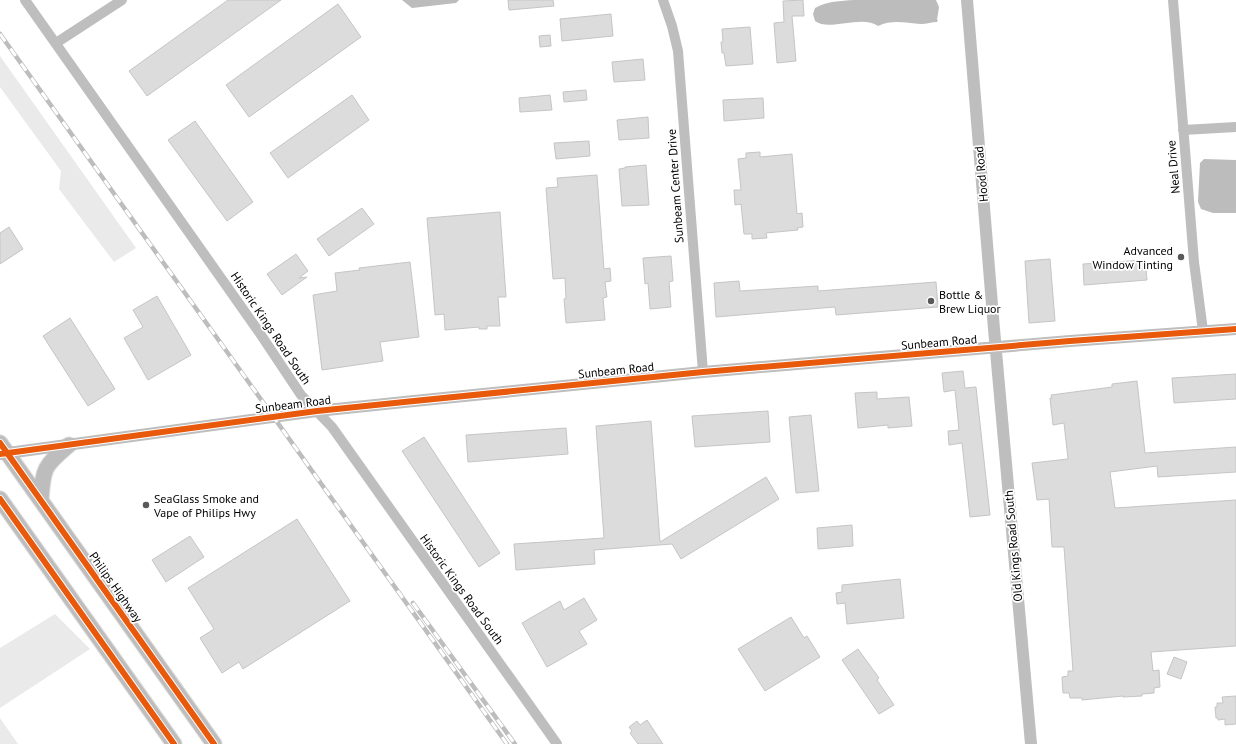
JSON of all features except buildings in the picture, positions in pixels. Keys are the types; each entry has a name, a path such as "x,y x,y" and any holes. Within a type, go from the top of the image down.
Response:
{"main road":[{"path":"41,500 44,470 51,460 69,445"},
{"name":"Philips Highway","path":"2,450 41,500 214,744"},
{"path":"0,499 174,744"}],"street":[{"name":"Historic Kings Road South","path":"25,0 259,332 301,395 332,427 557,744"},
{"path":"56,43 122,0"},
{"name":"Sunbeam Center Drive","path":"664,0 678,51 703,372"},
{"name":"Hood Road","path":"967,0 996,348"},
{"name":"Neal Drive","path":"1172,0 1194,262 1203,331"},
{"path":"1183,130 1236,127"},
{"name":"Sunbeam Road","path":"2,450 69,445 317,411 703,372 1236,329"},
{"name":"Old Kings Road South","path":"996,348 1031,744"}],"shaded area":[{"path":"402,0 459,0 456,3 412,8"},
{"path":"854,0 936,0 939,7 938,20 937,22 923,24 894,22 878,26 863,22 828,25 815,21 813,14 815,8 829,3"},
{"path":"0,56 136,248 114,262 59,189 61,171 0,87"},
{"path":"1204,159 1236,160 1236,213 1213,213 1201,209 1198,202 1200,163"},
{"path":"55,614 90,649 0,708 0,648"},
{"path":"0,718 18,744 0,744"}],"railway":[{"path":"0,34 507,744"},
{"path":"413,603 515,744"}],"cycle path":[{"path":"0,454 317,411 414,401 703,372 1070,341 1236,329"},
{"path":"0,443 214,744"},
{"path":"0,499 174,744"}],"place":[{"name":"Advanced Window Tinting","path":"1181,257"},
{"name":"Bottle & Brew Liquor","path":"931,301"},
{"name":"SeaGlass Smoke and Vape of Philips Hwy","path":"146,505"}]}
